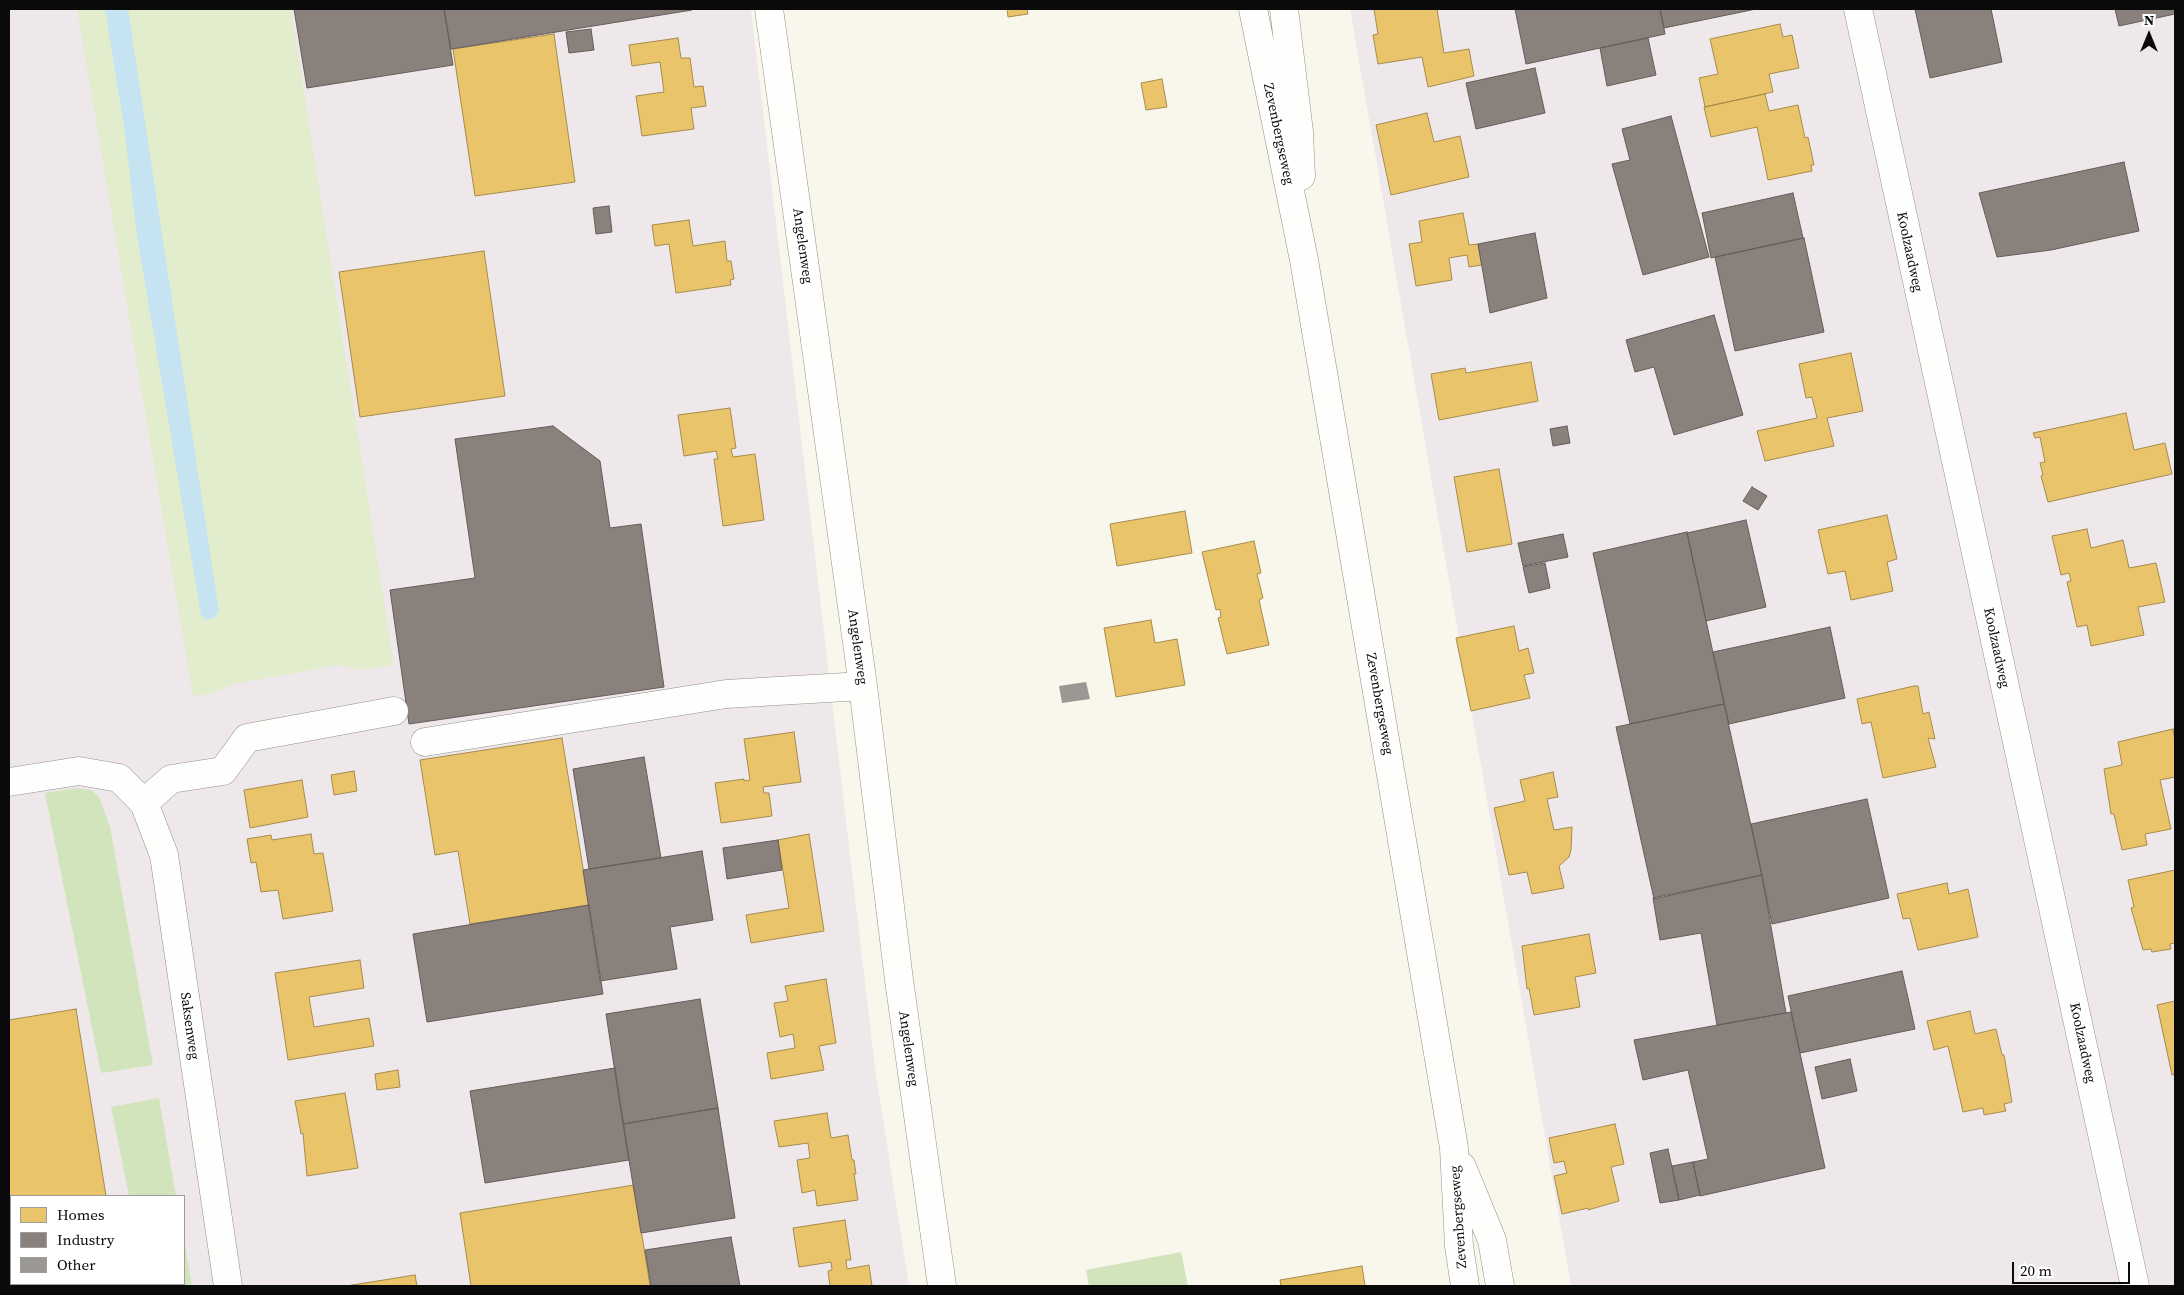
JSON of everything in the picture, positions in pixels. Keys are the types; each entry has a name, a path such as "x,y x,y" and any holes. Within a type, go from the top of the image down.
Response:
{"street":[{"name":"Angelenweg","path":"769,9 862,686 898,980 942,1286"},
{"name":"Zevenbergseweg","path":"1252,9 1304,260 1454,1148 1459,1246 1465,1286"},
{"name":"Zevenbergseweg","path":"1284,9 1299,132 1304,260"},
{"name":"Koolzaadweg","path":"1858,9 2135,1286"},
{"path":"425,742 726,694 862,686"},
{"path":"144,803 171,779 223,770 247,738 394,711"},
{"name":"Saksenweg","path":"9,782 79,770 119,778 144,803 164,855 228,1286"},
{"name":"Zevenbergseweg","path":"1454,1148 1492,1240 1500,1286"}],"shaded area":[{"path":"9,9 751,9 875,1068 909,1286 9,1286"},
{"path":"1350,9 2175,9 2175,1286 1571,1286"}],"green space":[{"path":"77,9 291,9 394,665 360,670 339,665 233,684 213,693 193,696"},
{"path":"76,788 91,790 99,797 110,827 153,1065 101,1073 45,793"},
{"path":"159,1098 176,1195 129,1195 111,1107"},
{"path":"185,1244 192,1286 147,1286 185,1285"},
{"path":"1181,1252 1188,1286 1089,1286 1086,1270"}],"water":[{"path":"105,9 128,9 219,612 215,617 207,620 201,615 137,235 124,126"}],"building: Homes":[{"path":"1007,9 1027,9 1028,14 1008,17"},
{"path":"1374,9 1437,9 1444,53 1469,49 1474,76 1428,87 1422,57 1378,64 1373,35 1378,34"},
{"path":"1780,24 1783,37 1792,35 1799,68 1769,74 1773,92 1705,107 1699,78 1718,74 1710,39"},
{"path":"554,34 575,182 475,196 453,49"},
{"path":"678,38 681,58 690,58 694,87 703,86 706,106 691,108 694,129 642,136 636,96 664,92 660,62 632,66 629,45"},
{"path":"1162,79 1167,107 1146,110 1141,83"},
{"path":"1765,94 1769,111 1798,105 1805,138 1808,137 1814,165 1811,165 1812,171 1768,180 1757,127 1711,137 1704,107"},
{"path":"1427,113 1434,142 1460,136 1469,177 1391,195 1376,125"},
{"path":"1463,213 1469,245 1478,244 1482,265 1469,267 1467,255 1449,258 1452,280 1416,286 1409,244 1422,242 1419,221"},
{"path":"689,220 693,246 725,241 727,261 731,261 734,279 730,280 731,285 676,293 669,244 655,246 652,225"},
{"path":"484,251 505,396 360,417 339,272"},
{"path":"1851,353 1863,411 1827,418 1834,446 1765,461 1757,431 1817,418 1812,397 1806,398 1799,364"},
{"path":"1531,362 1538,401 1439,420 1431,374 1465,368 1466,373"},
{"path":"730,408 736,448 731,449 733,457 755,454 764,520 723,526 714,459 718,459 716,451 684,456 678,415"},
{"path":"2126,413 2134,450 2165,443 2172,474 2048,502 2041,476 2043,475 2040,463 2045,462 2040,437 2035,438 2033,433"},
{"path":"1499,469 1512,544 1467,552 1454,477"},
{"path":"1185,511 1192,553 1117,566 1110,524"},
{"path":"1887,515 1897,559 1887,562 1893,591 1851,600 1845,571 1828,574 1818,530"},
{"path":"2087,529 2091,548 2123,540 2129,568 2156,563 2165,602 2138,607 2144,635 2091,646 2087,625 2077,627 2067,582 2071,581 2069,573 2061,575 2052,536"},
{"path":"1254,541 1261,573 1257,574 1263,598 1259,600 1269,645 1227,654 1218,618 1221,617 1220,609 1216,610 1202,552"},
{"path":"1151,620 1155,643 1177,639 1185,685 1116,697 1104,628"},
{"path":"1514,626 1519,651 1528,648 1534,673 1524,675 1530,698 1471,711 1456,638"},
{"path":"1918,686 1923,714 1929,712 1935,739 1928,738 1936,767 1883,778 1871,722 1862,724 1857,699"},
{"path":"2173,729 2175,740 2175,777 2160,780 2171,829 2145,834 2147,845 2122,850 2114,814 2111,814 2104,769 2122,765 2118,742"},
{"path":"794,732 801,782 763,787 764,793 769,793 772,816 721,823 715,783 744,779 744,781 750,780 744,739"},
{"path":"562,738 589,905 470,924 458,851 435,855 420,760"},
{"path":"354,771 357,791 334,795 331,775"},
{"path":"1553,772 1558,797 1547,799 1554,830 1572,827 1571,850 1569,857 1559,866 1564,888 1532,894 1527,872 1509,875 1494,808 1525,801 1520,780"},
{"path":"302,780 308,817 250,828 244,790"},
{"path":"311,834 314,854 323,853 333,911 283,919 278,890 261,892 256,862 251,863 247,839 271,835 272,840"},
{"path":"809,834 824,931 751,943 746,915 789,908 778,840"},
{"path":"2175,870 2175,943 2170,944 2171,949 2152,952 2151,949 2143,950 2131,908 2134,907 2128,880"},
{"path":"1947,883 1949,894 1968,889 1978,937 1918,950 1910,918 1903,919 1897,894"},
{"path":"1589,934 1596,973 1575,977 1580,1007 1534,1015 1529,988 1527,989 1522,946"},
{"path":"360,960 364,988 309,997 314,1027 369,1018 374,1046 288,1060 275,973"},
{"path":"826,979 836,1043 819,1046 824,1070 771,1079 767,1053 795,1048 793,1034 780,1037 774,1003 788,1001 785,986"},
{"path":"2175,1001 2175,1074 2172,1075 2157,1005"},
{"path":"76,1009 106,1195 10,1195 9,1257 9,1020"},
{"path":"1970,1011 1975,1034 1996,1029 2002,1055 2004,1055 2012,1102 2004,1104 2006,1111 1984,1115 1983,1108 1963,1112 1948,1046 1934,1050 1927,1021"},
{"path":"398,1070 400,1087 377,1090 375,1074"},
{"path":"345,1093 358,1168 307,1176 303,1133 301,1134 295,1101"},
{"path":"827,1113 831,1138 848,1135 852,1160 854,1160 858,1200 817,1206 815,1190 802,1193 797,1160 810,1158 808,1143 779,1147 774,1121"},
{"path":"1615,1124 1624,1164 1611,1167 1619,1201 1588,1210 1588,1208 1562,1214 1554,1176 1567,1173 1564,1161 1554,1163 1549,1138"},
{"path":"634,1185 650,1286 471,1286 460,1213"},
{"path":"845,1220 851,1260 846,1260 847,1269 869,1265 872,1286 830,1286 828,1271 832,1270 831,1262 799,1267 793,1228"},
{"path":"1362,1266 1365,1286 1281,1286 1280,1280"},
{"path":"415,1275 417,1286 346,1286"}],"building: Industry":[{"path":"294,9 444,9 453,65 307,88"},
{"path":"444,9 692,9 692,10 451,49"},
{"path":"1515,9 1660,9 1665,34 1526,64"},
{"path":"1660,9 1756,9 1664,28"},
{"path":"1915,9 1991,9 2002,62 1930,78"},
{"path":"2115,9 2175,9 2175,14 2119,26"},
{"path":"591,29 594,50 569,53 566,32"},
{"path":"1648,38 1656,75 1607,86 1600,48"},
{"path":"1535,68 1545,113 1476,129 1466,83"},
{"path":"1671,116 1709,257 1643,275 1612,164 1630,160 1622,129"},
{"path":"2124,162 2139,231 2051,250 1997,257 1979,193"},
{"path":"1793,193 1803,238 1711,258 1702,213"},
{"path":"609,206 612,232 596,234 593,208"},
{"path":"1535,233 1547,298 1490,313 1478,244"},
{"path":"1804,238 1824,332 1735,351 1715,257"},
{"path":"1714,315 1743,415 1674,435 1654,367 1635,372 1626,340"},
{"path":"553,426 600,461 610,528 641,524 664,687 409,724 390,590 475,578 455,439"},
{"path":"1567,426 1570,443 1553,446 1550,429"},
{"path":"1752,487 1767,496 1758,510 1743,501"},
{"path":"1746,520 1766,607 1706,621 1687,533"},
{"path":"1687,532 1724,704 1630,724 1593,553"},
{"path":"1563,534 1568,557 1523,566 1518,543"},
{"path":"1545,563 1550,588 1529,593 1523,567"},
{"path":"1830,627 1845,698 1729,724 1713,652"},
{"path":"1724,704 1762,875 1654,899 1616,727"},
{"path":"644,757 661,858 589,869 573,769"},
{"path":"1867,799 1889,898 1772,924 1751,824"},
{"path":"778,840 782,870 727,879 723,848"},
{"path":"702,851 713,920 670,927 677,969 600,981 583,870"},
{"path":"1762,875 1786,1013 1717,1025 1701,933 1660,940 1653,898"},
{"path":"589,905 603,994 427,1022 413,934"},
{"path":"1902,971 1915,1029 1800,1053 1788,996"},
{"path":"700,999 718,1108 623,1124 606,1014"},
{"path":"1791,1012 1825,1168 1700,1196 1693,1162 1708,1159 1688,1070 1643,1080 1634,1040"},
{"path":"1850,1059 1857,1091 1822,1099 1815,1067"},
{"path":"615,1068 629,1160 485,1183 470,1091"},
{"path":"718,1108 735,1218 641,1233 623,1124"},
{"path":"1668,1149 1679,1200 1660,1203 1650,1153"},
{"path":"1693,1162 1700,1195 1679,1200 1672,1166"},
{"path":"731,1237 740,1286 651,1286 645,1250"},
{"path":"13,1285 97,1285 97,1286 9,1286"}],"building: Other":[{"path":"1086,682 1090,699 1062,703 1059,686"}]}
